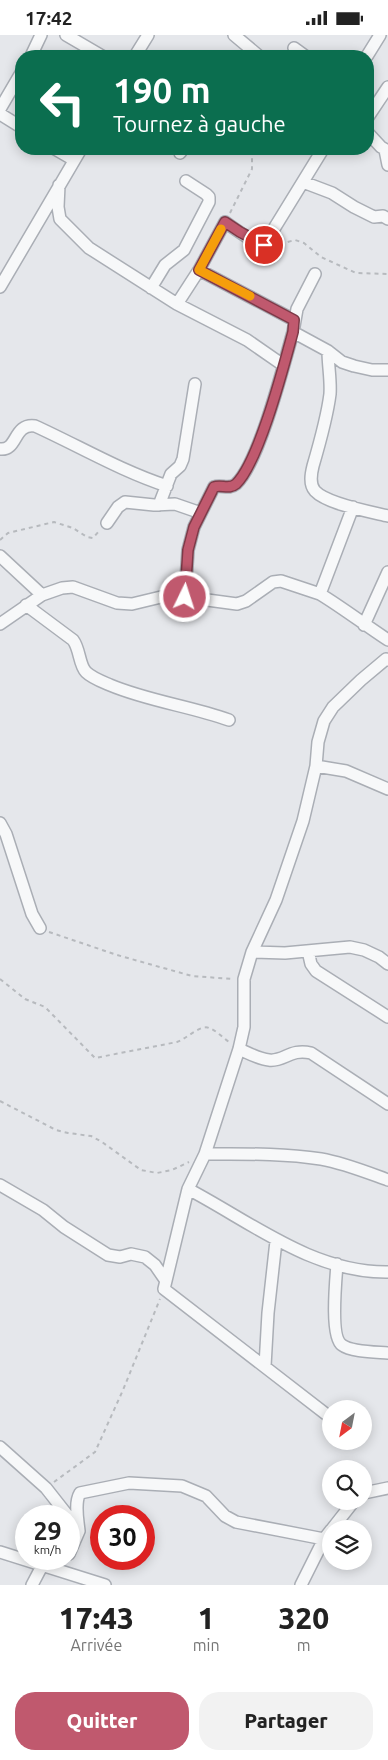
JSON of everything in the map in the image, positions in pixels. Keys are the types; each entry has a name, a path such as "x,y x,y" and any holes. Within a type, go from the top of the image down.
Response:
{"street":[{"path":"34,50 42,35"},
{"path":"66,35 92,50"},
{"path":"139,50 148,35"},
{"path":"234,35 252,50"},
{"path":"371,50 380,35"},
{"path":"0,109 4,92 15,80"},
{"path":"374,100 388,87"},
{"path":"0,114 15,123"},
{"path":"374,138 387,150 388,165"},
{"path":"64,155 74,161"},
{"path":"0,287 4,269 78,155"},
{"path":"177,304 199,270 225,222 267,246 320,155"},
{"path":"151,288 164,265 184,250 209,201 209,197 206,194 186,181"},
{"path":"304,182 332,193 374,217 383,216 388,219"},
{"path":"59,185 58,207 60,219 89,248 177,304 247,340 283,365"},
{"path":"199,270 294,320"},
{"path":"185,597 188,550 194,527 214,487 230,487 244,474 269,413 293,332 294,320 300,301 315,274"},
{"path":"293,332 328,351 342,362 372,370 388,370"},
{"path":"328,351 330,392 326,419 311,473 311,484 322,497 388,516"},
{"path":"159,505 171,474 180,466 183,459 195,384"},
{"path":"0,449 9,447 23,427 35,426 121,469 167,485"},
{"path":"107,523 118,507 125,502 159,505 175,504 201,513"},
{"path":"320,594 353,507"},
{"path":"0,556 42,595"},
{"path":"364,625 388,571"},
{"path":"0,624 42,595 62,587 73,587 117,603 132,604 161,597 185,597 237,604 246,601 273,583 282,581 320,594 388,640"},
{"path":"26,605 73,640 86,672 124,691 230,720"},
{"path":"165,1285 188,1189 205,1154 239,1049 244,1027 244,979 252,952 276,900 303,821 316,766 318,742 324,721 333,707 361,679 387,659"},
{"path":"316,766 346,771 388,789"},
{"path":"0,823 6,834 32,914 40,929"},
{"path":"252,952 285,953 350,947 364,950 388,964"},
{"path":"308,951 311,964 316,971 388,1017"},
{"path":"239,1049 268,1061 301,1051 311,1053 388,1104"},
{"path":"205,1154 283,1154 322,1159 343,1164 388,1180"},
{"path":"0,1185 43,1210 64,1227 108,1255 120,1257 131,1254 146,1257 155,1265 165,1285 322,1411"},
{"path":"188,1189 276,1241 302,1252 353,1269 388,1272"},
{"path":"265,1366 268,1313 276,1241"},
{"path":"337,1264 336,1327 339,1342 342,1346 350,1349 388,1353"},
{"path":"0,1447 46,1487 59,1505"},
{"path":"77,1505 77,1497 80,1493 129,1483 182,1486 206,1497 225,1516 236,1522 322,1532"},
{"path":"372,1491 388,1488"},
{"path":"339,1520 347,1510"},
{"path":"301,1585 322,1546"},
{"path":"0,1552 15,1557"},
{"path":"32,1585 40,1570"},
{"path":"58,1570 105,1585"}],"path":[{"path":"225,222 252,169 252,155"},
{"path":"267,246 295,240 304,243 320,257 356,273 388,274"},
{"path":"0,539 8,533 54,522 73,528 93,538 107,523"},
{"path":"40,929 117,955 192,976 220,980 244,979"},
{"path":"0,979 25,999 45,1007 95,1058 177,1042 185,1039 202,1027 208,1027 239,1049"},
{"path":"0,1101 56,1130 90,1136 102,1142 141,1170 157,1173 172,1170 205,1154"},
{"path":"46,1487 81,1464 95,1452 123,1390 165,1285"}],"slow traffic":[{"path":"221,229 199,270 250,296"}],"route":[{"path":"185,597 188,550 194,527 214,487 230,487 244,474 269,413 293,332 294,320 199,270 225,222 264,245"}]}
